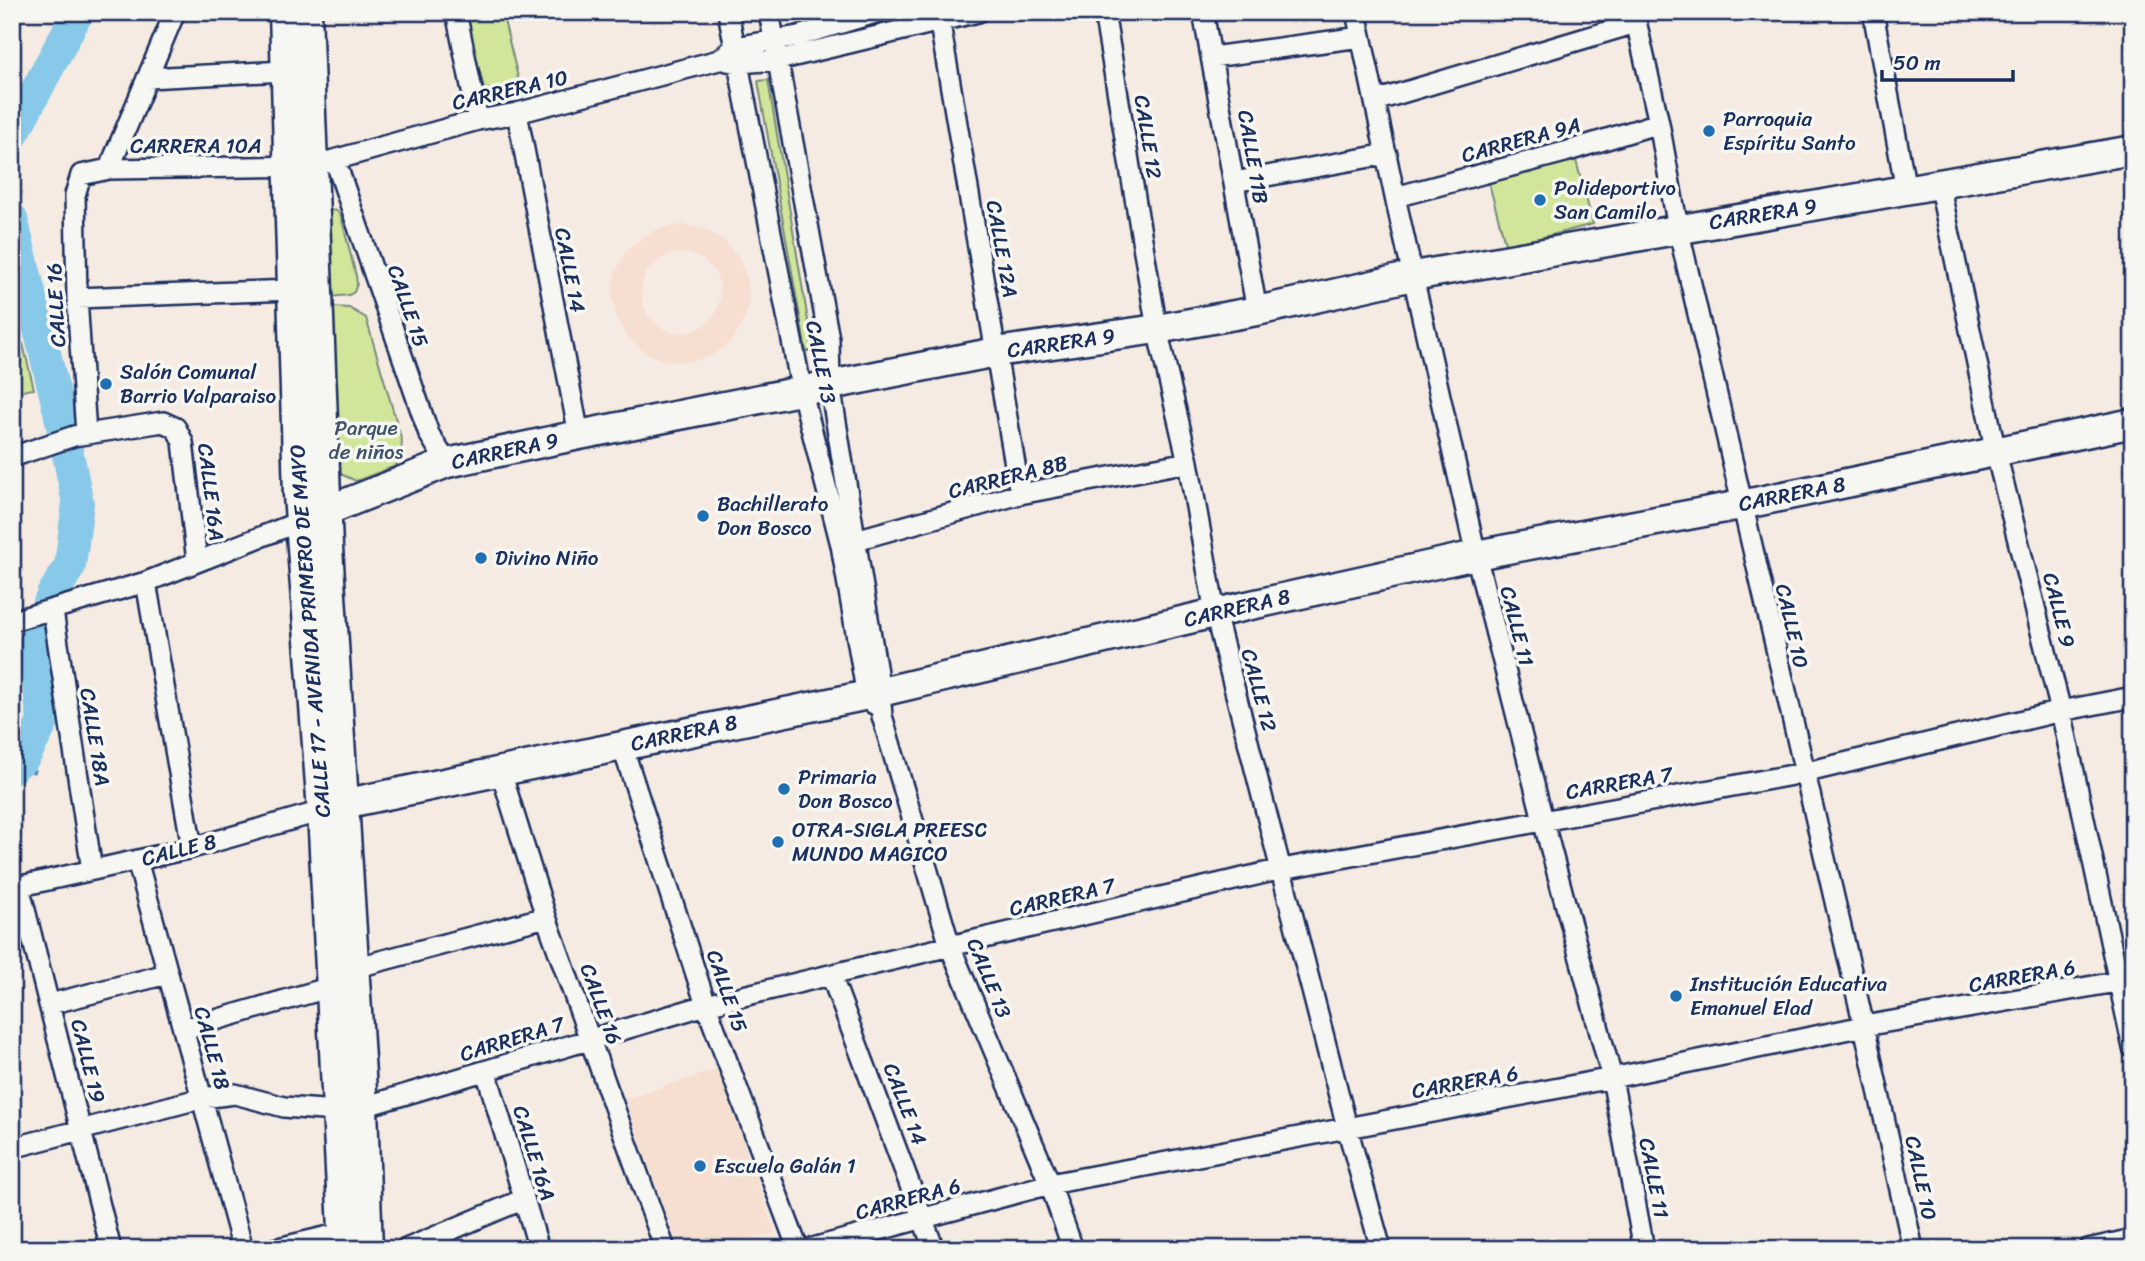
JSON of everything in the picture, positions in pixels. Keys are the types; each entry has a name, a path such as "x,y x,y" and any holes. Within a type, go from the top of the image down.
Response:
{"main road":[{"name":"CALLE 17 - AVENIDA PRIMERO DE MAYO","path":"284,12 286,71 312,165 291,290 301,521 354,968 368,1249"},
{"name":"CALLE 17 - AVENIDA PRIMERO DE MAYO","path":"307,12 328,510 333,807 331,987 343,1241"},
{"name":"CARRERA 9","path":"301,521 447,463 579,435 996,352 1157,329 1413,276 2133,150"},
{"name":"CARRERA 8","path":"333,807 622,746 877,701 1215,613 1476,555 1741,505 2133,423"}],"street":[{"path":"109,169 175,12"},
{"path":"456,12 478,120"},
{"name":"CALLE 13","path":"728,12 731,57 802,392 848,543"},
{"name":"CALLE 13","path":"769,12 829,339 830,386 848,543 877,701 950,946 1050,1184 1073,1249"},
{"path":"776,50 879,12"},
{"path":"731,57 978,12"},
{"name":"CALLE 12","path":"1104,12 1157,329 1188,463 1215,613 1381,1249"},
{"name":"CALLE 11B","path":"1203,12 1257,310"},
{"name":"CALLE 11","path":"1356,12 1476,555 1612,1079 1644,1249"},
{"path":"1872,12 1906,190"},
{"name":"CALLE 12A","path":"939,18 1020,494"},
{"path":"1375,101 1635,18"},
{"name":"CALLE 10","path":"1635,18 1659,123 1678,228 1864,1026 1913,1249"},
{"path":"1212,57 1361,37"},
{"name":"CARRERA 10","path":"312,165 478,120 517,113 731,57"},
{"path":"147,78 286,71"},
{"name":"CALLE 14","path":"517,113 579,435"},
{"name":"CARRERA 9A","path":"1395,197 1565,152 1659,123"},
{"path":"1234,182 1387,154"},
{"name":"CARRERA 10A","path":"81,175 109,169 312,165"},
{"name":"CALLE 15","path":"312,165 429,434 447,463"},
{"name":"CALLE 16","path":"80,435 75,195 81,175"},
{"name":"CALLE 9","path":"1939,183 1996,453 2126,981 2133,1048"},
{"path":"77,298 291,290"},
{"name":"CALLE 16A","path":"80,435 163,422 176,428 183,442 197,562"},
{"path":"12,457 80,435"},
{"name":"CARRERA 8B","path":"848,543 1020,494 1188,463"},
{"name":"CARRERA 9","path":"16,621 146,582 301,521"},
{"path":"146,582 192,848"},
{"name":"CALLE 18A","path":"53,611 92,870"},
{"name":"CARRERA 7","path":"12,1149 202,1098 235,1094 284,1107 335,1111 363,1107 706,1005 950,946 1282,870 1803,773 2133,696"},
{"name":"CALLE 15","path":"622,746 706,1005 798,1249"},
{"name":"CALLE 16","path":"501,772 546,917 665,1249"},
{"name":"CALLE 8","path":"16,887 192,848 333,807"},
{"name":"CALLE 18","path":"137,860 243,1249"},
{"name":"CALLE 19","path":"16,887 50,1004 111,1249"},
{"path":"354,968 546,917"},
{"path":"50,1004 167,974"},
{"name":"CALLE 14","path":"831,975 934,1249"},
{"name":"CARRERA 6","path":"809,1249 1050,1184 1612,1079 1864,1026 2126,981"},
{"path":"184,1029 331,987"},
{"name":"CALLE 16A","path":"486,1071 539,1249"},
{"path":"406,1249 524,1199"},
{"path":"2088,1249 2133,1239"},
{"path":"274,1249 343,1241"}],"shaded area":[{"path":"685,225 707,230 726,242 740,260 748,281 749,304 742,326 729,344 710,357 688,362 665,361 644,352 627,336 616,317 612,294 615,272 626,252 642,237 662,227","holes":["687,253 702,259 714,270 720,284 720,300 715,314 704,326 690,332 674,333 660,327 648,316 642,302 641,286 647,271 658,260 672,254"]},
{"name":"Escuela Galán 1","path":"718,1069 775,1233 699,1249 679,1249 625,1099"}],"green space":[{"path":"465,12 502,12 521,90 484,89"},
{"path":"768,80 813,351 806,351 758,81"},
{"name":"Polideportivo San Camilo","path":"1574,153 1593,224 1506,247 1487,176"},
{"path":"332,210 341,216 357,284 354,292 349,295 330,297 326,211"},
{"name":"Parque de niños","path":"334,307 349,308 366,318 402,441 396,466 356,481 336,472 329,310"},
{"path":"23,344 34,389 12,392 12,346"}],"waterway":[{"path":"12,136 78,12"},
{"path":"12,219 59,411 78,503 70,566 52,595 34,644 43,722 25,756 12,768"},
{"path":"25,756 33,771"}],"place":[{"name":"Parroquia Espíritu Santo","path":"1709,131"},
{"name":"Polideportivo San Camilo","path":"1540,200"},
{"name":"Salón Comunal Barrio Valparaiso","path":"106,384"},
{"name":"Bachillerato Don Bosco","path":"703,516"},
{"name":"Divino Niño","path":"481,558"},
{"name":"Primaria Don Bosco","path":"784,789"},
{"name":"OTRA-SIGLA PREESC MUNDO MAGICO","path":"778,842"},
{"name":"Institución Educativa Emanuel Elad","path":"1676,996"},
{"name":"Escuela Galán 1","path":"700,1166"}]}
